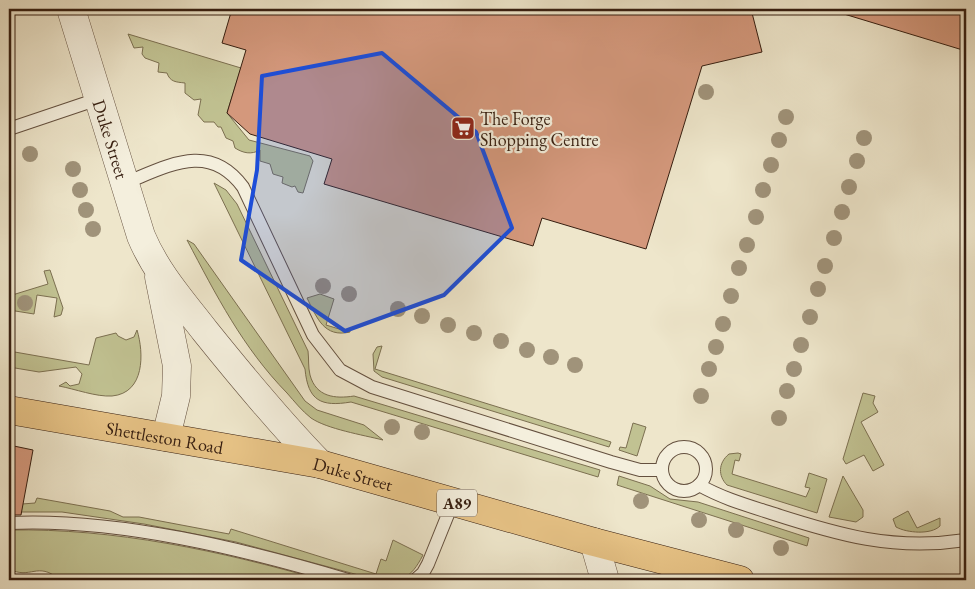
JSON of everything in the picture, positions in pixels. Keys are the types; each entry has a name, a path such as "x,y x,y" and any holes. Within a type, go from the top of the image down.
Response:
{"main road":[{"name":"Shettleston Road","path":"9,410 320,464"},
{"name":"Duke Street","path":"320,464 594,542"},
{"name":"A89","path":"594,542 671,572 740,580"}],"street":[{"name":"Duke Street","path":"72,9 141,236 157,268 238,371 283,425 320,464"},
{"name":"Duke Street","path":"157,268 177,366 176,396 166,437"},
{"path":"594,542 605,580"}],"lane":[{"path":"9,129 98,99"},
{"path":"125,183 184,162 207,161 226,168 243,187 313,335 340,370 364,383 611,462 640,470 662,470"},
{"path":"688,447 700,454 706,468 705,475 699,485 691,491 676,490 665,482 662,470 663,460 673,450 688,447"},
{"path":"699,485 716,495 819,528 866,540 889,544 925,544 966,540"},
{"path":"415,580 423,573 428,564 453,502"},
{"path":"9,523 68,524 154,535 257,556 348,580"}],"highlighted area":[{"path":"382,53 476,132 512,228 444,295 345,331 241,260 257,170 262,76"}],"green space":[{"path":"128,34 241,68 227,113 249,140 310,156 313,161 303,193 298,192 295,186 292,187 282,183 283,177 273,174 270,164 260,161 260,150 250,153 238,150 235,148 233,141 226,138 221,127 218,127 214,122 204,122 198,115 201,99 194,100 185,93 185,83 172,80 167,73 158,72 159,63 145,58 142,54 143,47 134,48"},
{"path":"214,183 226,190 237,204 308,351 310,375 317,388 322,392 327,395 340,397 354,396 600,470 598,477 351,402 332,403 318,399 309,388 305,369"},
{"path":"187,240 194,244 305,401 317,410 364,425 383,440 318,422 301,409 271,376 231,320"},
{"path":"50,270 63,308 61,315 54,317 57,298 37,295 34,314 9,310 9,296 48,284 44,271"},
{"path":"320,294 334,299 326,325 349,332 350,328 350,332 341,333 334,332 322,325 307,298"},
{"path":"137,330 141,350 140,370 131,388 123,393 112,396 99,395 59,386 66,382 70,386 79,384 82,374 76,367 39,372 9,367 9,351 89,365 96,338 116,333 126,340 134,337"},
{"path":"382,346 375,369 611,442 609,447 382,377 374,371 373,354 377,347"},
{"path":"863,393 875,396 873,403 878,412 861,422 884,465 873,471 864,455 846,464 843,459"},
{"path":"633,423 646,427 637,456 619,450 620,447 626,448"},
{"path":"729,454 741,454 739,461 735,460 732,474 806,497 810,488 805,487 809,473 827,479 817,513 727,485 722,478 721,465"},
{"path":"619,476 650,486 670,499 698,502 809,538 807,546 617,485"},
{"path":"843,476 863,510 863,517 856,522 829,517"},
{"path":"37,498 110,511 123,517 139,517 229,534 231,529 376,574 381,559 386,561 393,540 423,555 410,574 405,577 393,580 377,580 236,542 144,524 62,512 9,512 9,505 35,503"},
{"path":"908,511 917,528 940,518 940,526 925,532 906,531 896,527 893,519"},
{"path":"9,530 88,533 167,543 284,569 322,580 116,580 107,577 59,579 45,571 23,573 9,569"}],"building":[{"name":"The Forge Shopping Centre","path":"232,9 751,9 762,52 702,66 646,249 542,218 533,246 324,184 332,159 250,134 227,113 246,50 222,43"},
{"path":"845,9 966,9 966,51 844,14"},
{"path":"9,445 33,450 21,515 9,515"}],"place":[{"name":"The Forge Shopping Centre","path":"463,128"}]}
